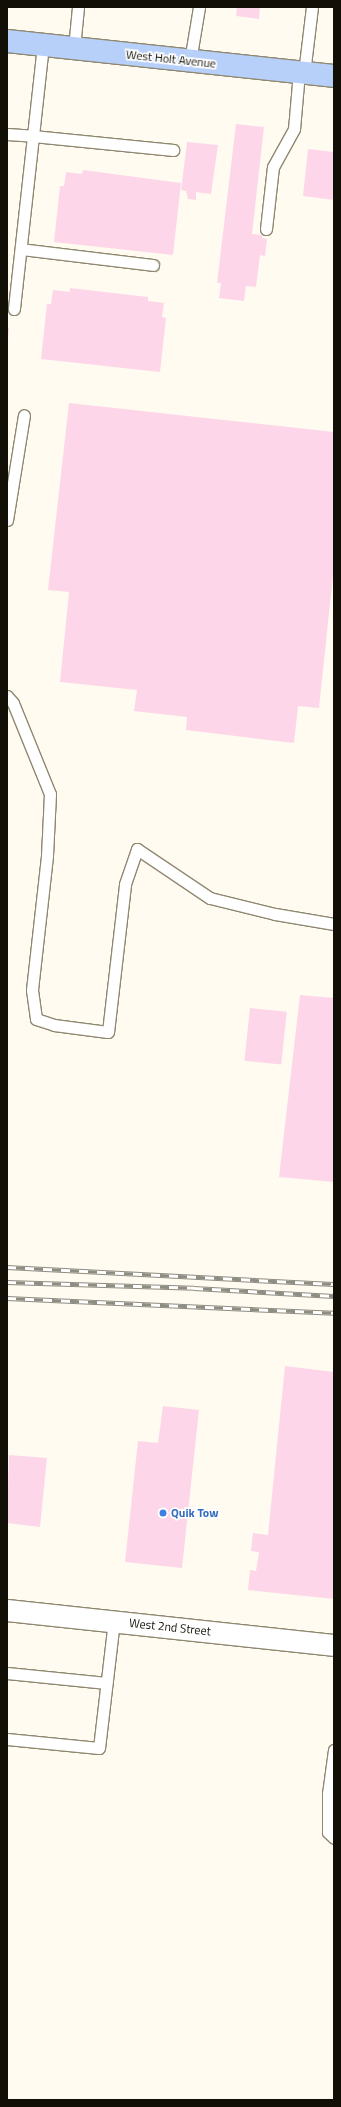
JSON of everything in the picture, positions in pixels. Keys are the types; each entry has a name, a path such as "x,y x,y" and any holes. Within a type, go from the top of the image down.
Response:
{"main road":[{"name":"West Holt Avenue","path":"7,41 334,76"}],"street":[{"name":"West 2nd Street","path":"7,1610 334,1645"}],"lane":[{"path":"74,48 78,7"},
{"path":"190,61 199,7"},
{"path":"266,229 274,167 294,129 312,7"},
{"path":"14,308 43,45"},
{"path":"7,134 173,150"},
{"path":"21,249 153,265"},
{"path":"7,520 24,415"},
{"path":"7,696 13,703 50,794 47,856 32,990 36,1019 54,1025 108,1032 125,884 137,849 210,898 275,914 334,924"},
{"path":"7,1739 99,1748 114,1621"},
{"path":"7,1673 107,1683"},
{"path":"334,1750 328,1794 328,1832 334,1838"}],"building":[{"path":"237,7 260,7 259,19 236,16"},
{"path":"236,124 264,127 252,234 262,235 262,238 267,239 265,256 260,255 256,287 246,286 244,301 219,298 221,283 217,283"},
{"path":"187,142 218,145 211,194 196,192 196,200 188,199 186,191 181,190"},
{"path":"308,149 334,152 334,200 303,196"},
{"path":"83,170 181,183 173,255 54,242 60,186 64,186 66,172 82,174"},
{"path":"70,288 148,297 148,301 164,303 162,317 166,318 160,372 41,359 47,304 51,304 53,290 70,292"},
{"path":"7,328 9,328 8,340 7,340"},
{"path":"69,403 334,432 334,566 319,708 298,706 294,743 186,730 187,717 134,711 137,690 60,682 69,592 48,590"},
{"path":"300,995 334,998 334,1182 279,1177"},
{"path":"250,1008 287,1012 281,1065 244,1061"},
{"path":"285,1366 334,1372 334,1599 248,1590 250,1570 256,1571 259,1552 251,1551 253,1533 268,1535"},
{"path":"163,1406 199,1410 182,1568 125,1562 138,1441 158,1443"},
{"path":"9,1455 47,1458 40,1527 7,1523"}],"railway":[{"path":"7,1267 334,1284"},
{"path":"7,1282 194,1288 334,1296"},
{"path":"7,1298 334,1313"}],"place":[{"name":"Quik Tow","path":"163,1513"}]}
